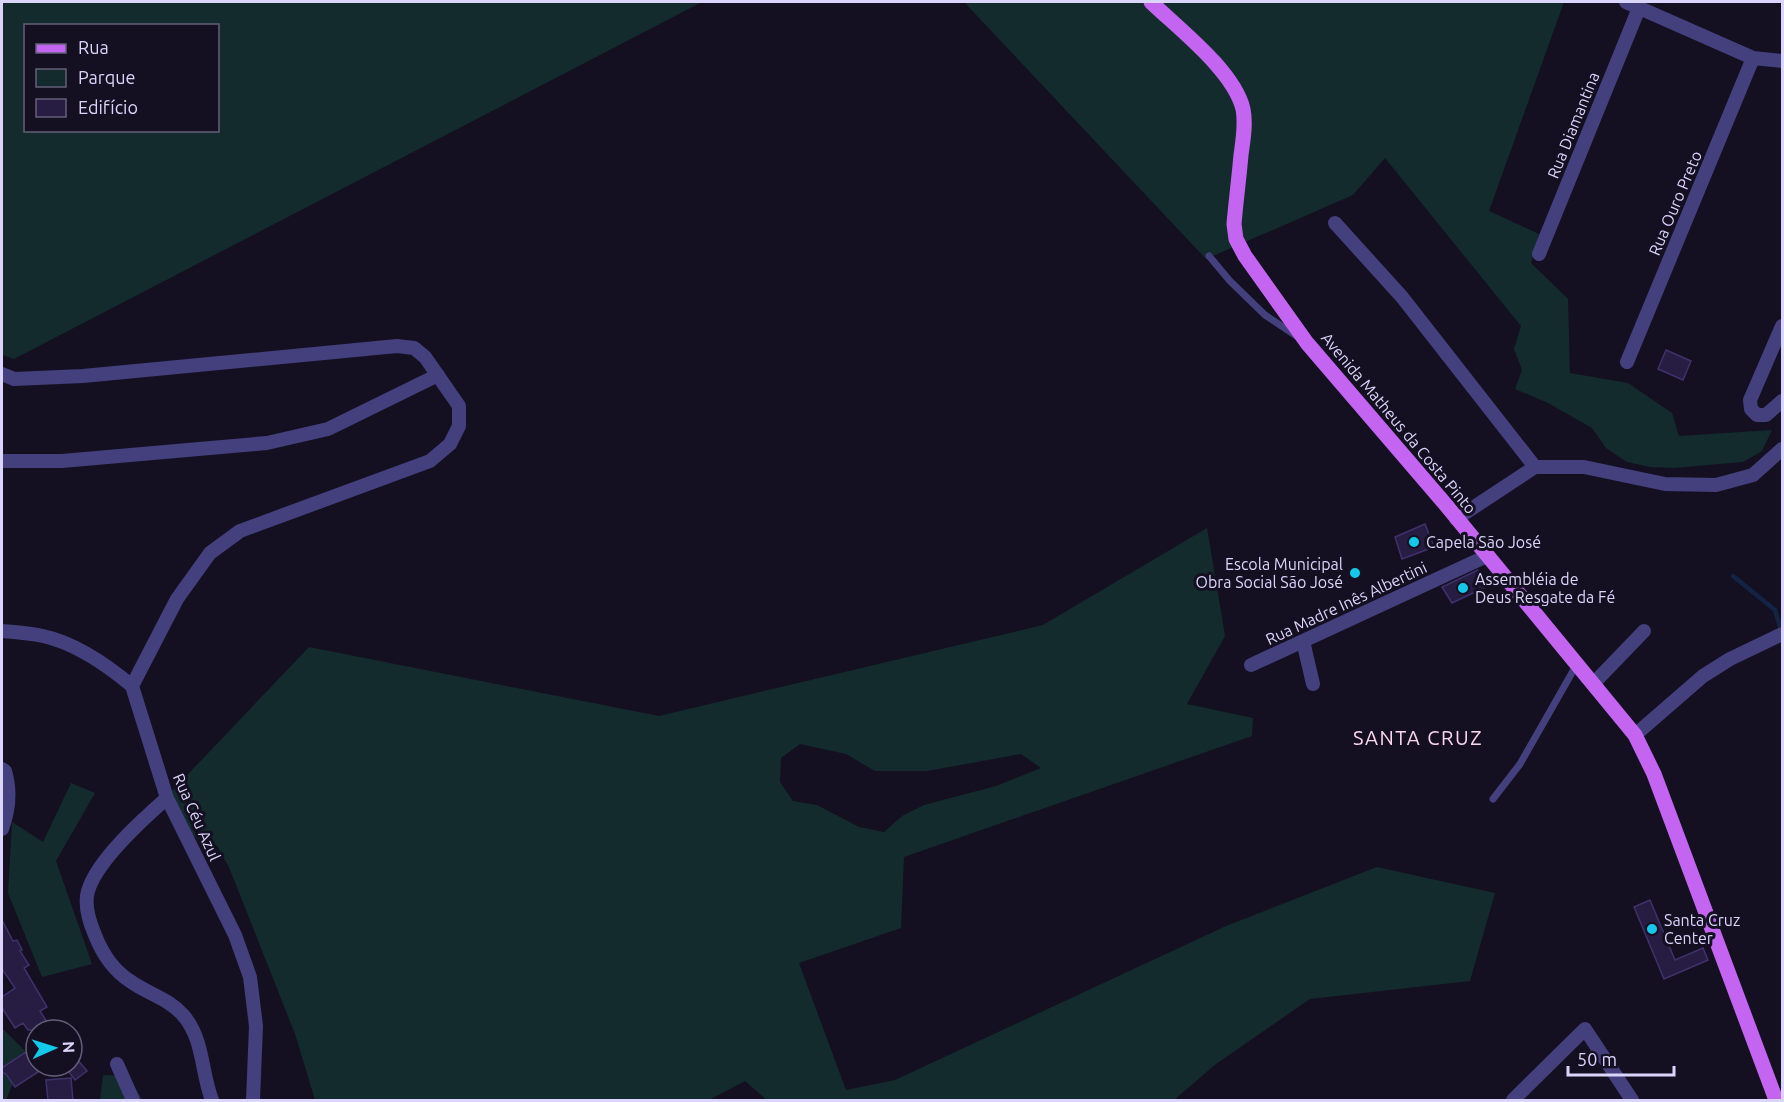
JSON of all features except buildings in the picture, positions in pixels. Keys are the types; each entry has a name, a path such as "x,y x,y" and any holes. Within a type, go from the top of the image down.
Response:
{"main road":[{"name":"Avenida Matheus da Costa Pinto","path":"1151,2 1217,66 1230,80 1238,95 1243,111 1244,130 1234,225 1236,239 1245,256 1307,343 1446,504 1635,735 1654,774 1776,1101"}],"street":[{"path":"1632,5 1753,58 1782,61"},
{"name":"Rua Diamantina","path":"1539,254 1632,5"},
{"name":"Rua Ouro Preto","path":"1627,362 1753,58"},
{"path":"1335,223 1402,297 1535,467"},
{"path":"1782,326 1750,400 1751,409 1757,415 1766,415 1782,401"},
{"path":"2,374 14,379 83,376 397,346 414,348 425,357 459,405 459,426 450,444 430,461 240,531 210,553 177,599 132,686 74,647 44,636 2,631"},
{"path":"2,461 62,461 267,443 328,429 438,375"},
{"path":"1456,519 1535,467 1584,467 1665,484 1716,485 1753,475 1782,449"},
{"name":"Rua Madre Inês Albertini","path":"1251,666 1488,556"},
{"path":"1593,684 1644,631"},
{"path":"1635,735 1703,676 1730,659 1778,636"},
{"path":"1303,641 1313,684"},
{"name":"Rua Céu Azul","path":"132,686 167,798 235,935 250,977 256,1026 253,1101"},
{"path":"2,829 8,813 8,782 3,770"},
{"path":"167,798 142,820 96,872 87,893 88,918 102,954 129,981 166,1000 184,1016 197,1039 212,1101"},
{"path":"1513,1101 1585,1029 1632,1101"},
{"path":"117,1064 133,1101"}],"lane":[{"path":"1209,256 1230,281 1265,315 1307,343"},
{"path":"1493,799 1520,764 1577,664"}],"green space":[{"path":"2,2 702,2 14,359 2,355"},
{"path":"964,2 1564,2 1489,211 1539,234 1531,263 1568,299 1570,373 1628,383 1672,413 1679,436 1772,430 1762,451 1743,462 1674,468 1650,467 1627,462 1606,448 1592,428 1548,403 1515,389 1522,370 1514,349 1521,326 1385,158 1353,195 1206,259"},
{"path":"1207,528 1225,636 1187,704 1253,718 1252,736 904,857 901,928 799,963 846,1090 895,1080 1226,926 1377,867 1495,893 1470,981 1310,999 1216,1064 1174,1100 767,1100 745,1081 709,1100 315,1100 295,1034 229,867 217,846 194,837 181,816 172,791 309,647 659,716 1043,625","holes":["800,744 846,754 875,771 927,771 1021,754 1041,768 996,786 924,805 902,816 884,832 859,827 817,805 793,801 780,782 781,758"]},
{"path":"71,783 95,793 56,861 92,964 42,977 8,893 12,822 43,842"},
{"path":"2,1028 24,1050 24,1057 6,1100 2,1100"},
{"path":"103,1075 129,1076 142,1100 100,1100"}],"waterway":[{"path":"1733,576 1775,610 1782,633"}],"place":[{"name":"Capela São José","path":"1414,542"},
{"name":"Escola Municipal Obra Social São José","path":"1355,573"},
{"name":"Assembléia de Deus Resgate da Fé","path":"1463,588"},
{"name":"Santa Cruz Center","path":"1652,929"}],"district":[{"name":"SANTA CRUZ","path":"1418,738"}]}
